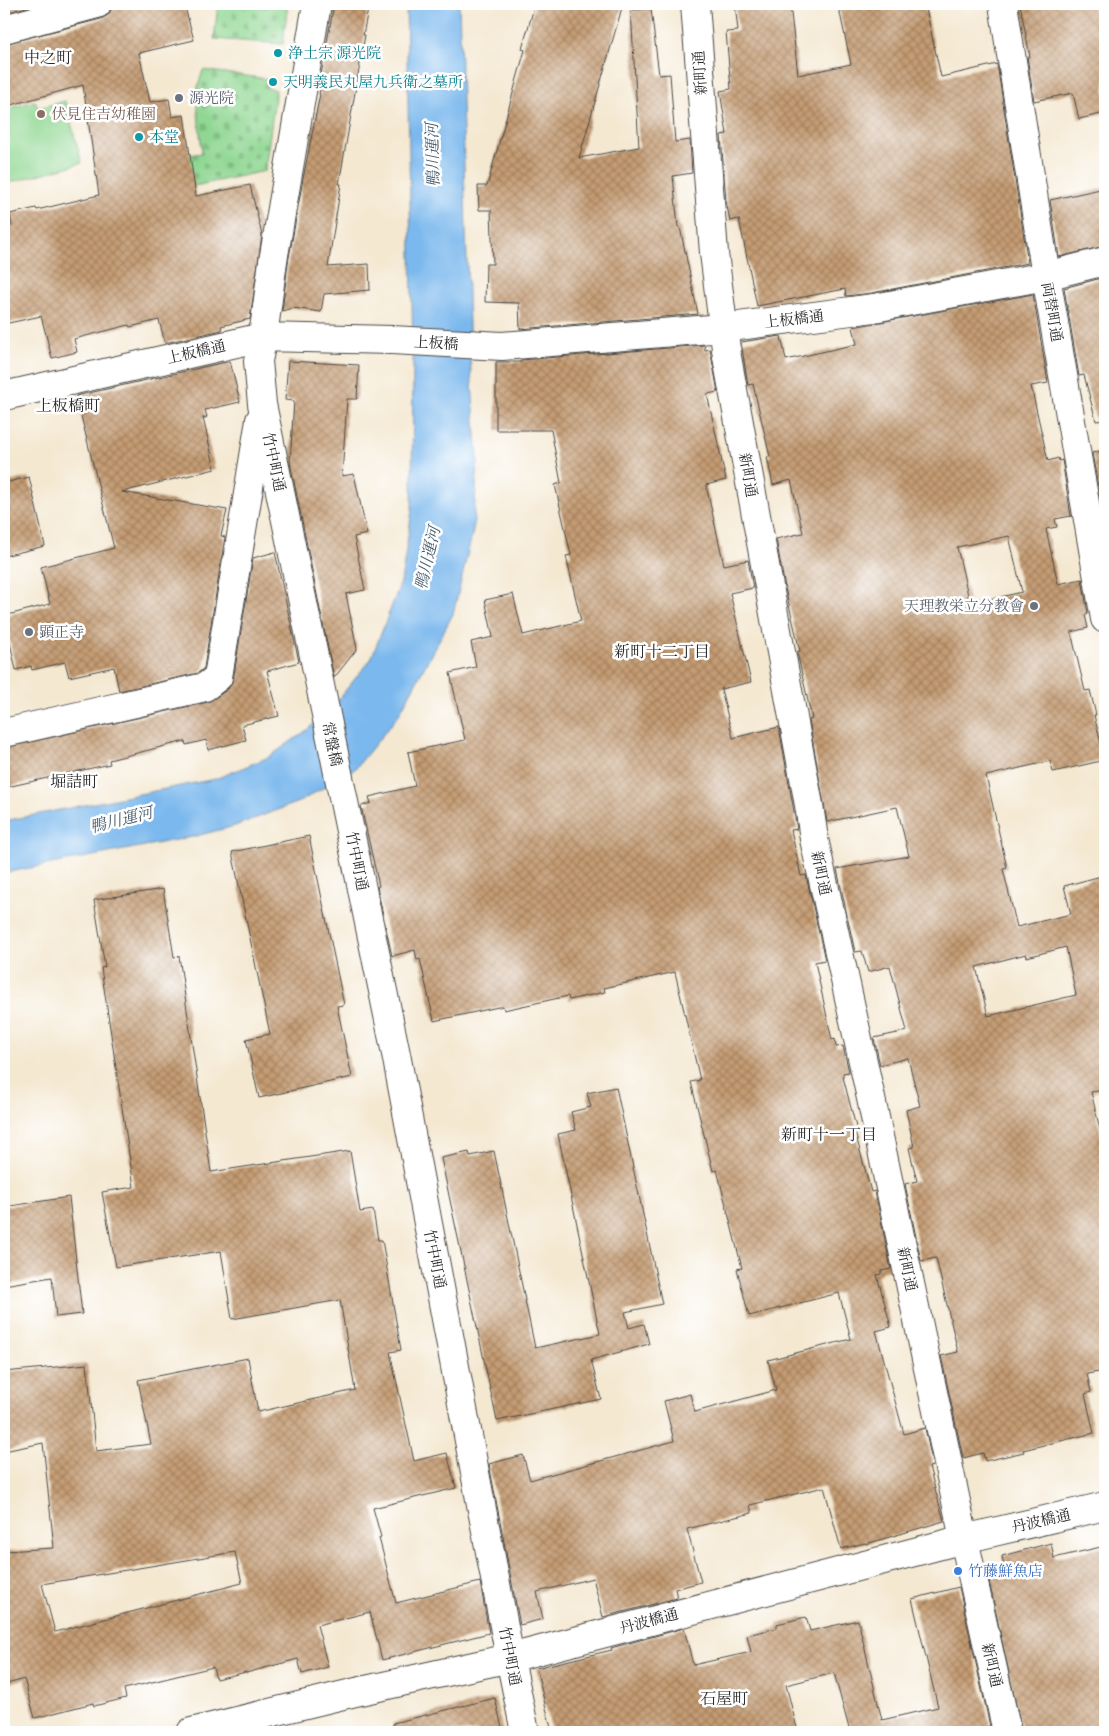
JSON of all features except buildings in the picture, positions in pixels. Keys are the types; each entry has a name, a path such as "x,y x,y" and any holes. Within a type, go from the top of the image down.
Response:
{"street":[{"path":"4,29 97,4"},
{"name":"竹中町通","path":"317,4 273,261 258,361 262,404 324,704"},
{"name":"新町通","path":"695,4 714,253 726,357 808,796 814,839 1007,1732"},
{"name":"両替町通","path":"1003,4 1046,276 1105,619"},
{"name":"上板橋通","path":"480,345 502,346 723,328 874,308 1046,276 1105,261"},
{"name":"上板橋通","path":"4,396 263,337 392,340"},
{"name":"上板橋","path":"392,340 480,345"},
{"path":"4,733 205,687 218,677 262,404"},
{"name":"常盤橋","path":"324,704 341,785"},
{"name":"竹中町通","path":"341,785 396,1054 525,1732"},
{"name":"丹波橋通","path":"191,1732 346,1694 510,1658 964,1539 1105,1506"}],"green space":[{"path":"218,4 288,4 283,44 214,39"},
{"path":"203,70 268,79 267,88 276,90 265,171 171,191 180,156 202,153 196,93"},
{"path":"35,101 38,108 65,101 82,163 4,184 4,110"}],"water":[{"name":"鴨川運河","path":"406,4 459,4 470,357 478,461 473,531 453,614 398,716 355,769 301,801 235,826 192,837 4,873 4,821 215,779 269,757 307,730 337,701 371,659 401,582 412,510 413,353"}],"place":[{"name":"浄土宗 源光院","path":"278,53"},
{"name":"天明義民丸屋九兵衛之墓所","path":"273,82"},
{"name":"源光院","path":"179,98"},
{"name":"伏見住吉幼稚園","path":"41,114"},
{"name":"本堂","path":"139,137"},
{"name":"天理教栄立分教會","path":"1034,606"},
{"name":"顕正寺","path":"29,632"},
{"name":"竹藤鮮魚店","path":"958,1571"}],"district":[{"name":"中之町","path":"48,57"},
{"name":"上板橋町","path":"68,405"},
{"name":"新町十二丁目","path":"662,651"},
{"name":"堀詰町","path":"74,781"},
{"name":"新町十一丁目","path":"829,1134"},
{"name":"石屋町","path":"724,1698"}]}
